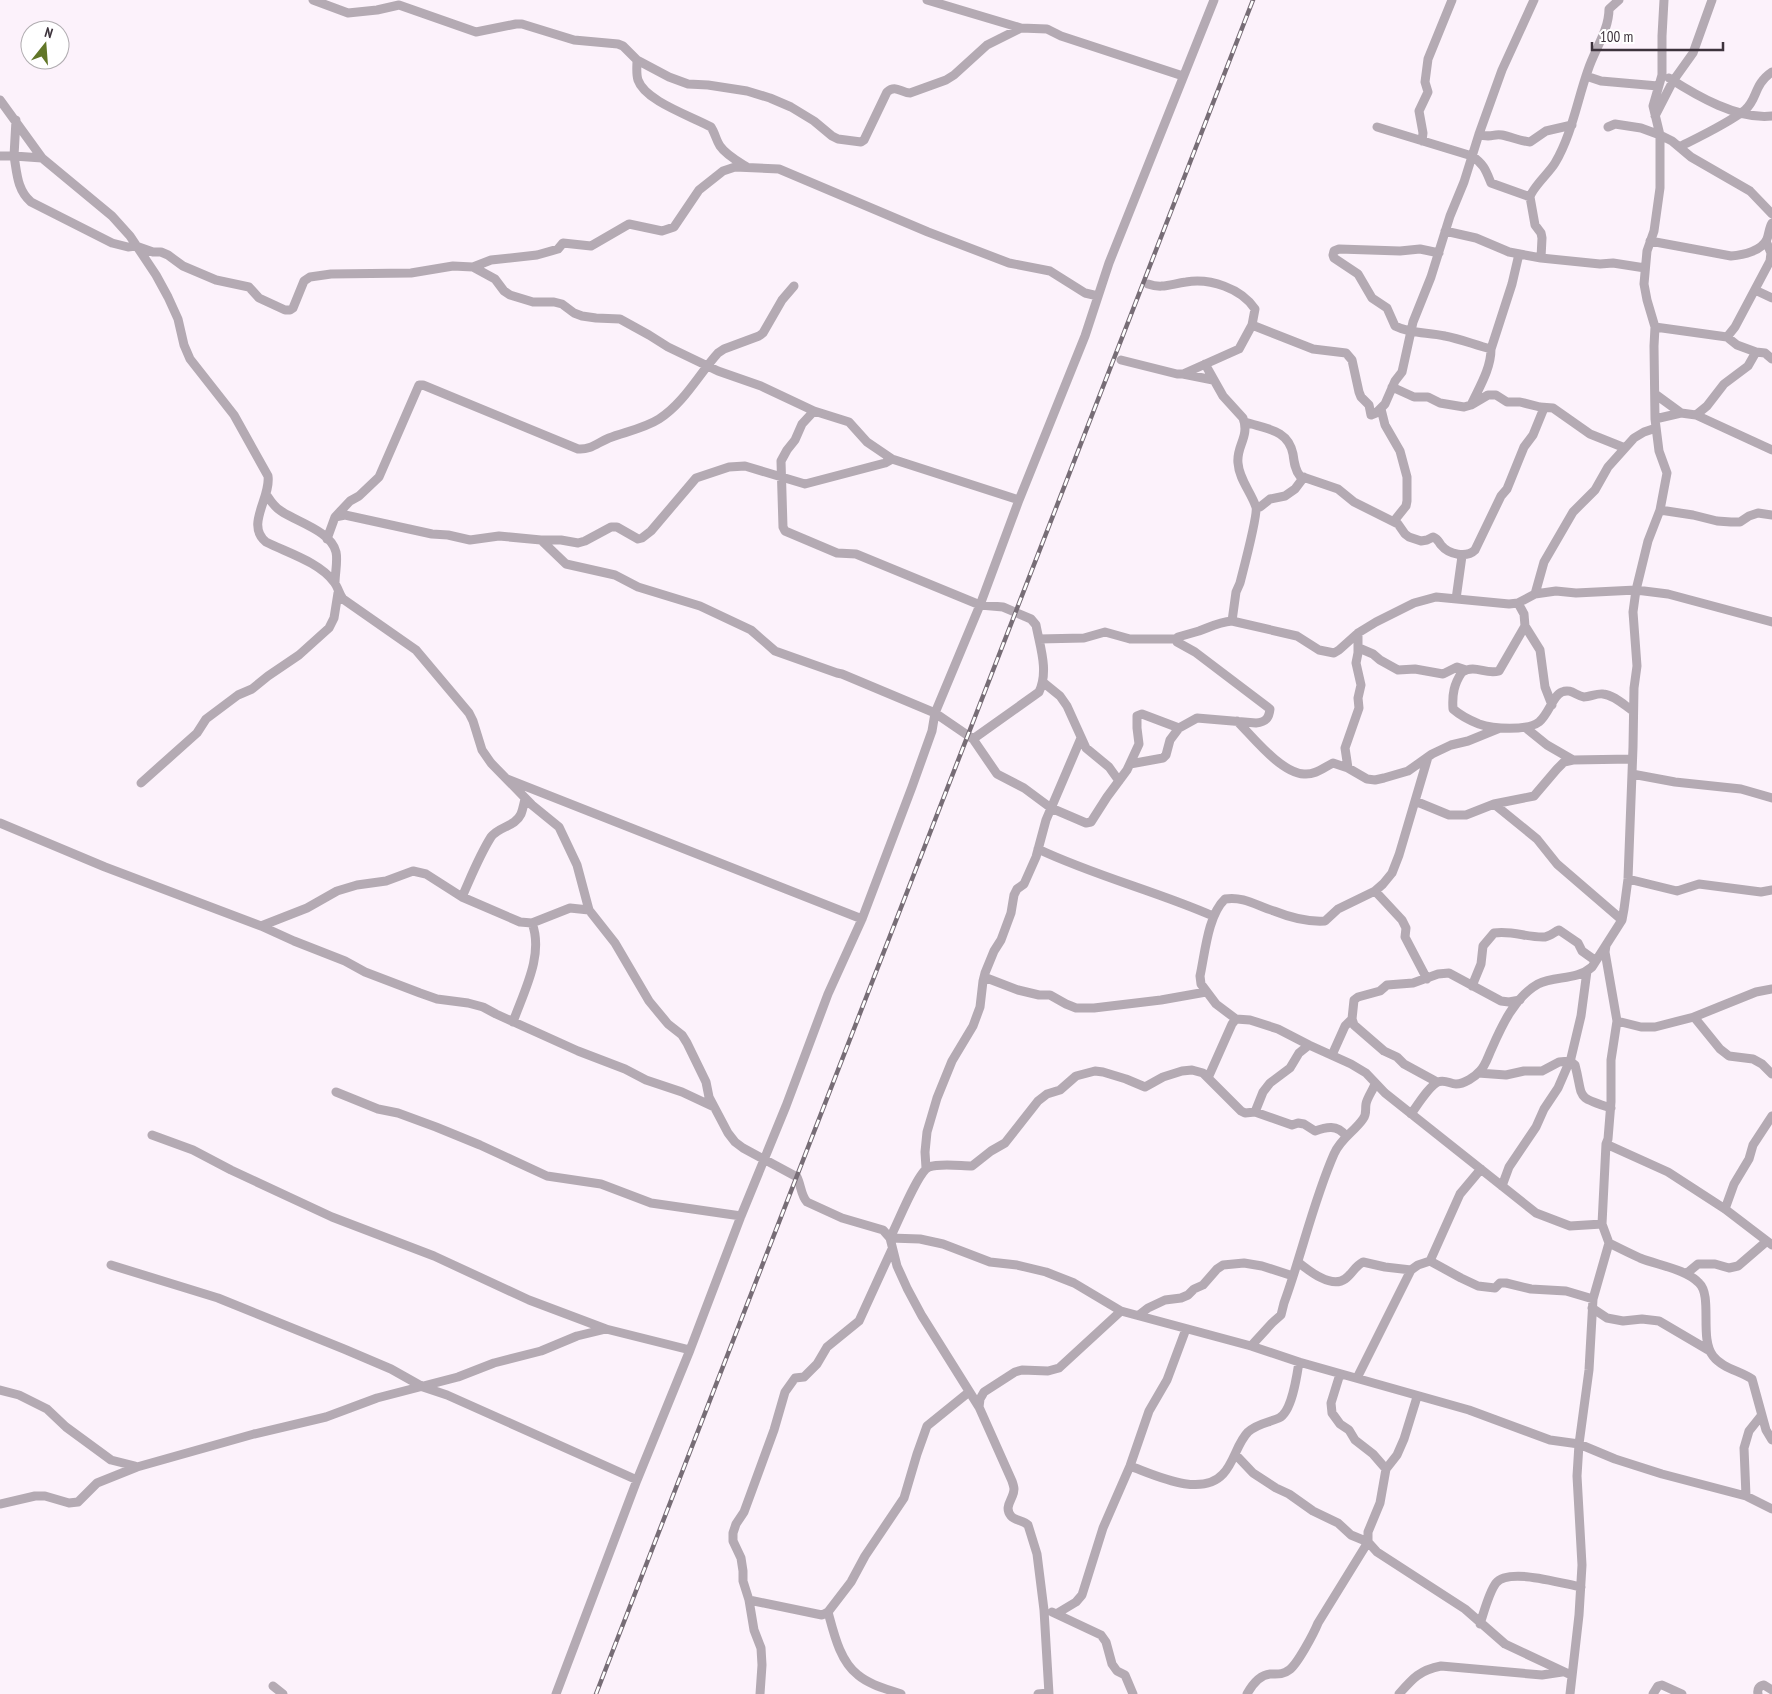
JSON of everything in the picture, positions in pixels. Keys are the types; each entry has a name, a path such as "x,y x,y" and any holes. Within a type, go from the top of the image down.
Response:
{"street":[{"path":"312,0 348,13 377,10 398,5 476,32 522,24 574,40 618,44 624,46 637,60 669,77 688,84 708,84 747,91 770,98 791,107 838,139 860,142 864,140 887,92 891,88 896,88 910,94 946,80 987,46 1021,28"},
{"path":"927,0 1021,28 1047,29 1061,36 1183,76"},
{"path":"556,1694 637,1480 765,1160 828,994 862,919 932,731 935,713 980,605 1019,500 1085,336 1109,263 1214,0"},
{"path":"1422,141 1423,133 1420,112 1428,92 1425,82 1428,59 1452,0"},
{"path":"1252,325 1313,349 1346,353 1352,360 1359,392 1369,405 1370,415 1381,410 1395,381 1402,372 1410,332 1432,277 1438,252 1464,182 1479,134 1502,70 1534,0"},
{"path":"1541,258 1541,232 1535,225 1530,197 1534,188 1555,163 1572,125 1586,76 1609,19 1609,9 1619,0"},
{"path":"1520,1000 1509,1002 1501,1000 1449,974 1438,974 1413,983 1387,985 1380,991 1358,997 1354,1000 1352,1019 1354,1024 1384,1051 1396,1057 1404,1064 1437,1082 1445,1081 1457,1084 1463,1082 1478,1073 1485,1065 1503,1025 1520,1000 1538,984 1554,978 1580,975 1587,972 1622,920 1628,878 1633,711 1637,666 1633,612 1636,590 1648,541 1660,510 1667,473 1659,451 1656,424 1655,327 1644,284 1645,268 1650,241 1654,231 1660,188 1660,135 1653,106 1662,74 1664,0"},
{"path":"1654,116 1673,81 1693,53 1712,0"},
{"path":"637,60 637,78 647,93 710,127 725,152 747,168"},
{"path":"1679,147 1702,136 1745,109 1751,102 1757,87 1772,72"},
{"path":"1662,74 1739,113 1759,118 1772,116"},
{"path":"1586,76 1601,82 1658,86"},
{"path":"0,100 42,158 122,226 156,275 178,319 184,345 190,359 234,415 268,476 268,486 258,522 257,531 260,538 313,565 335,583"},
{"path":"16,120 14,156 19,185 25,197 31,202 112,243 128,247 136,246 168,255 183,266 216,280 249,287 259,298 290,310 304,281 310,277 331,274 411,273 453,266 473,267 491,260 537,255 558,249 563,243 591,246 630,224 662,231 669,230 674,227 699,190 727,169 747,168 787,171 928,232 1009,263 1050,271 1085,293 1098,296"},
{"path":"1608,126 1615,124 1641,128 1672,141 1704,164 1750,191 1772,214"},
{"path":"1479,134 1487,137 1500,134 1520,141 1530,142 1546,130 1572,125"},
{"path":"1377,127 1472,156 1479,160 1488,172 1491,183 1530,197"},
{"path":"0,156 42,158"},
{"path":"1650,241 1740,256 1752,252 1766,241 1772,223"},
{"path":"1445,231 1476,238 1495,247 1519,254 1541,258 1600,264 1613,263 1645,268"},
{"path":"1727,337 1735,327 1756,290 1770,261 1772,254 1766,241"},
{"path":"1438,252 1339,249 1334,251 1333,254 1334,258 1358,274 1372,298 1387,308 1395,326 1410,332 1447,336 1470,344 1491,348"},
{"path":"1470,405 1486,374 1491,359 1491,348 1512,284 1519,254"},
{"path":"473,267 495,280 510,295 534,302 562,304 574,313 582,316 620,319 668,347 718,371 761,386 814,411 848,422 867,442 892,459 1019,500"},
{"path":"1148,284 1156,287 1165,287 1186,282 1215,283 1230,288 1245,298 1255,309 1252,325 1236,351 1183,374"},
{"path":"328,539 335,517 350,501 359,496 379,477 419,385 578,449 592,448 601,441 658,420 667,413 681,400 707,365 724,349 759,336 782,300 794,286"},
{"path":"1756,290 1772,298"},
{"path":"1655,327 1727,337 1737,345 1766,353"},
{"path":"1696,415 1708,406 1724,384 1766,353"},
{"path":"1121,360 1212,380"},
{"path":"1204,364 1223,396 1245,422 1245,436 1238,463 1247,490 1256,507 1240,583 1234,600 1232,622"},
{"path":"1392,387 1414,397 1428,397 1440,403 1464,407 1488,395 1496,395 1507,402 1520,402 1544,408 1553,408 1590,434 1625,448"},
{"path":"1655,394 1680,413 1696,415 1772,450"},
{"path":"1245,422 1278,432 1286,437 1292,449 1296,472 1300,476 1338,489 1354,502 1394,521 1409,537 1421,541 1433,537 1437,538 1446,550 1462,556 1471,554 1475,550 1501,496 1507,490 1524,447 1533,435 1544,408"},
{"path":"1381,410 1385,425 1400,451 1407,477 1406,506 1394,521"},
{"path":"814,411 799,428 796,440 787,450 781,461 782,526 785,531 837,553 856,554 980,605 1003,607 1031,619 1036,625 1045,673 1040,692 973,739"},
{"path":"1535,594 1544,562 1560,533 1573,512 1595,490 1608,467 1634,438 1656,424 1680,413"},
{"path":"335,517 351,515 432,534 448,535 470,540 499,536 578,543 611,527 617,527 633,538 642,538 651,531 696,478 729,467 745,466 805,484 885,463 892,459"},
{"path":"1256,507 1260,507 1270,499 1285,496 1296,489 1304,477"},
{"path":"266,494 280,510 308,525 328,539 333,545 336,554 335,583 338,593 343,599 416,650 469,713 482,750 505,778 559,827 577,865 590,910 615,943 649,1000 668,1024 682,1035 706,1082 709,1097 724,1126 735,1142 797,1177 801,1184 804,1199 807,1202 842,1218 883,1230 890,1238 896,1266 911,1295 979,1406 1014,1489 1009,1501 1009,1512 1013,1518 1028,1525 1037,1554 1044,1610 1048,1694 1038,1694"},
{"path":"1660,510 1731,522 1740,522 1758,513 1772,516"},
{"path":"541,540 566,564 615,575 638,587 700,606 751,630 775,651 842,674 935,713 973,739 997,774 1024,788 1051,808 1081,821 1091,822 1130,764 1139,744 1137,716 1140,714 1179,728"},
{"path":"1456,600 1462,556"},
{"path":"1039,639 1084,638 1105,632 1130,639 1176,639 1207,627 1224,622 1232,622 1297,636 1319,650 1334,653 1340,650 1358,633 1376,622 1414,603 1436,596 1456,600 1509,604 1535,594 1556,591 1576,593 1636,590 1668,594 1772,622"},
{"path":"141,783 197,733 206,719 238,695 252,688 299,655 328,628 334,618 338,593"},
{"path":"1518,602 1524,614 1524,626 1499,671 1494,672 1475,668 1462,672 1452,694 1453,708 1462,716 1481,725 1526,728 1539,722 1547,714 1558,694 1570,690 1584,697 1605,694 1633,711"},
{"path":"1524,626 1539,646 1545,688 1552,705"},
{"path":"1348,768 1345,748 1359,708 1358,698 1361,684 1356,663 1358,633"},
{"path":"1130,764 1163,758 1166,755 1170,740 1179,728 1197,718 1263,722 1268,719 1270,709 1195,652 1177,642 1176,639"},
{"path":"1358,648 1373,654 1398,670 1415,669 1443,674 1457,668 1466,670"},
{"path":"1044,682 1064,701 1086,748 1110,767 1119,781"},
{"path":"1237,721 1279,762 1292,771 1304,774 1316,772 1333,763 1348,768 1367,780 1375,780 1408,771 1428,757 1452,745 1468,741 1500,727"},
{"path":"1526,728 1547,745 1574,760"},
{"path":"926,1168 927,1132 935,1104 952,1060 973,1026 980,1007 984,977 1011,913 1014,895 1025,881 1038,849 1046,820 1081,738"},
{"path":"1428,757 1396,864 1383,884 1375,891 1338,909 1325,921 1315,921 1274,911 1243,898 1225,899 1219,904 1213,916 1200,976 1201,984 1216,1004 1236,1019 1250,1020 1278,1029 1366,1073 1385,1093 1536,1214 1570,1226 1602,1224"},
{"path":"1415,801 1449,815 1466,815 1494,804 1534,796 1564,762 1574,760 1632,759"},
{"path":"1632,774 1675,782 1741,789 1771,799"},
{"path":"505,778 862,919"},
{"path":"462,897 478,860 491,837 498,830 514,823 518,819 522,813 525,798"},
{"path":"1494,804 1537,839 1552,860 1622,920"},
{"path":"0,823 105,867 261,926 294,942 420,993 437,999 483,1007 578,1051 625,1068 646,1080 682,1092 714,1107"},
{"path":"1038,849 1107,877 1179,901 1213,916"},
{"path":"261,926 307,908 337,891 357,884 386,881 413,871 426,874 462,897 520,922 532,923 570,908 590,910"},
{"path":"1628,878 1677,891 1699,884 1760,892 1772,890"},
{"path":"1375,891 1402,920 1406,928 1406,937 1427,979"},
{"path":"536,934 543,918"},
{"path":"513,1022 532,969 536,934 532,923"},
{"path":"1472,986 1481,964 1483,946 1494,933 1510,932 1544,937 1559,930 1578,943 1582,951 1596,961"},
{"path":"1570,1694 1567,1674 1579,1615 1582,1565 1577,1476 1579,1444 1589,1370 1593,1304 1609,1243 1602,1224 1606,1144 1611,1108 1611,1060 1617,1021 1606,945"},
{"path":"1502,1186 1509,1167 1536,1127 1544,1109 1558,1088 1570,1061 1581,1016 1587,972"},
{"path":"984,977 1018,990 1039,995 1050,995 1076,1008 1094,1008 1161,1000 1206,992"},
{"path":"1617,1021 1641,1027 1655,1027 1694,1017 1756,992 1772,988"},
{"path":"1694,1017 1720,1049 1729,1056 1753,1059 1762,1064 1772,1074"},
{"path":"1208,1078 1236,1019"},
{"path":"1332,1055 1345,1026 1352,1019"},
{"path":"1255,1112 1263,1092 1270,1082 1290,1068 1299,1053 1309,1045"},
{"path":"1478,1073 1506,1075 1524,1071 1542,1071 1558,1062 1570,1061 1575,1065 1582,1096 1587,1100 1611,1108"},
{"path":"890,1238 918,1179 926,1168 933,1166 972,1166 1005,1142 1038,1101 1047,1094 1060,1090 1076,1076 1088,1072 1103,1072 1144,1087 1162,1077 1192,1070 1203,1073 1245,1113 1255,1112 1292,1125 1304,1124 1315,1132 1322,1128 1333,1127 1343,1132 1346,1136"},
{"path":"1411,1114 1437,1082"},
{"path":"1251,1346 1272,1322 1281,1315 1322,1182 1335,1150 1364,1118 1366,1102 1375,1084"},
{"path":"336,1092 369,1106 398,1113 462,1138 547,1176 601,1184 651,1203 741,1216"},
{"path":"1371,1094 1385,1093"},
{"path":"1725,1209 1734,1184 1749,1159 1753,1144 1772,1116"},
{"path":"152,1135 193,1150 231,1170 340,1220 434,1256 529,1300 606,1329 690,1350"},
{"path":"1606,1144 1668,1172 1725,1209 1769,1243 1738,1266 1729,1268 1715,1264 1698,1264 1686,1274"},
{"path":"1430,1261 1460,1194 1481,1169"},
{"path":"890,1238 920,1239 943,1244 990,1262 1017,1265 1046,1272 1074,1283 1122,1311 1251,1346 1340,1374 1469,1410 1550,1440 1579,1444 1615,1459 1662,1474 1746,1496 1772,1509"},
{"path":"1609,1243 1639,1258 1686,1274 1700,1283 1705,1291 1705,1326 1710,1352 1722,1365 1743,1372 1752,1379 1761,1416 1766,1430 1771,1437"},
{"path":"760,1694 761,1648 754,1630 749,1600 743,1581 741,1558 733,1541 733,1533 736,1524 744,1512 774,1430 785,1392 795,1378 804,1377 817,1364 827,1347 859,1321 892,1249"},
{"path":"1357,1378 1411,1270 1418,1264 1430,1261 1478,1286 1495,1288 1500,1283 1506,1283 1531,1289 1566,1291 1593,1304 1607,1318 1623,1321 1642,1319 1659,1321 1710,1352"},
{"path":"1298,1262 1320,1277 1336,1282 1344,1279 1355,1267 1363,1262 1411,1270"},
{"path":"1139,1315 1148,1308 1165,1300 1181,1298 1188,1294 1194,1288 1203,1285 1223,1265 1244,1263 1262,1266 1293,1276"},
{"path":"111,1264 218,1298 344,1349 391,1369 423,1387 446,1395 637,1480"},
{"path":"979,1406 984,1392 1014,1372 1022,1370 1048,1371 1059,1368 1122,1311"},
{"path":"0,1504 35,1496 45,1496 69,1503 78,1502 97,1483 136,1467 218,1443 326,1417 377,1398 458,1377 494,1363 541,1351 578,1336 606,1329"},
{"path":"1056,1614 1076,1602 1082,1595 1103,1528 1130,1466 1149,1411 1167,1380 1186,1329"},
{"path":"1130,1466 1172,1481 1196,1486 1210,1483 1223,1475 1246,1434 1254,1427 1266,1421 1279,1418 1286,1411 1295,1386 1300,1362"},
{"path":"1340,1374 1331,1402 1332,1413 1340,1424 1349,1430 1355,1440 1373,1454 1386,1469"},
{"path":"0,1390 19,1395 47,1410 66,1427 111,1460 136,1467"},
{"path":"749,1600 822,1615 828,1612 851,1582 865,1556 904,1498 927,1426 969,1392"},
{"path":"1247,1694 1253,1683 1268,1674 1279,1675 1290,1670 1314,1634 1318,1623 1368,1542 1368,1532 1380,1503 1386,1469 1397,1455 1404,1439 1417,1396"},
{"path":"1746,1496 1744,1448 1749,1431 1761,1416"},
{"path":"1235,1454 1253,1473 1289,1494 1313,1511 1338,1523 1351,1535 1368,1542 1377,1552 1465,1609 1505,1644 1567,1674"},
{"path":"1480,1624 1494,1586 1500,1579 1520,1576 1532,1577 1581,1587"},
{"path":"1044,1610 1101,1635 1106,1642 1112,1664 1117,1671 1125,1674 1133,1694"},
{"path":"828,1612 834,1636 843,1658 858,1675 874,1684 901,1694"},
{"path":"1399,1694 1415,1676 1428,1668 1441,1666 1542,1675 1567,1674"},
{"path":"1653,1694 1658,1686 1662,1685 1682,1694"},
{"path":"1758,1694 1760,1686 1764,1685 1772,1690"},
{"path":"274,1686 283,1694"}],"railway":[{"path":"596,1694 1253,0"}]}
